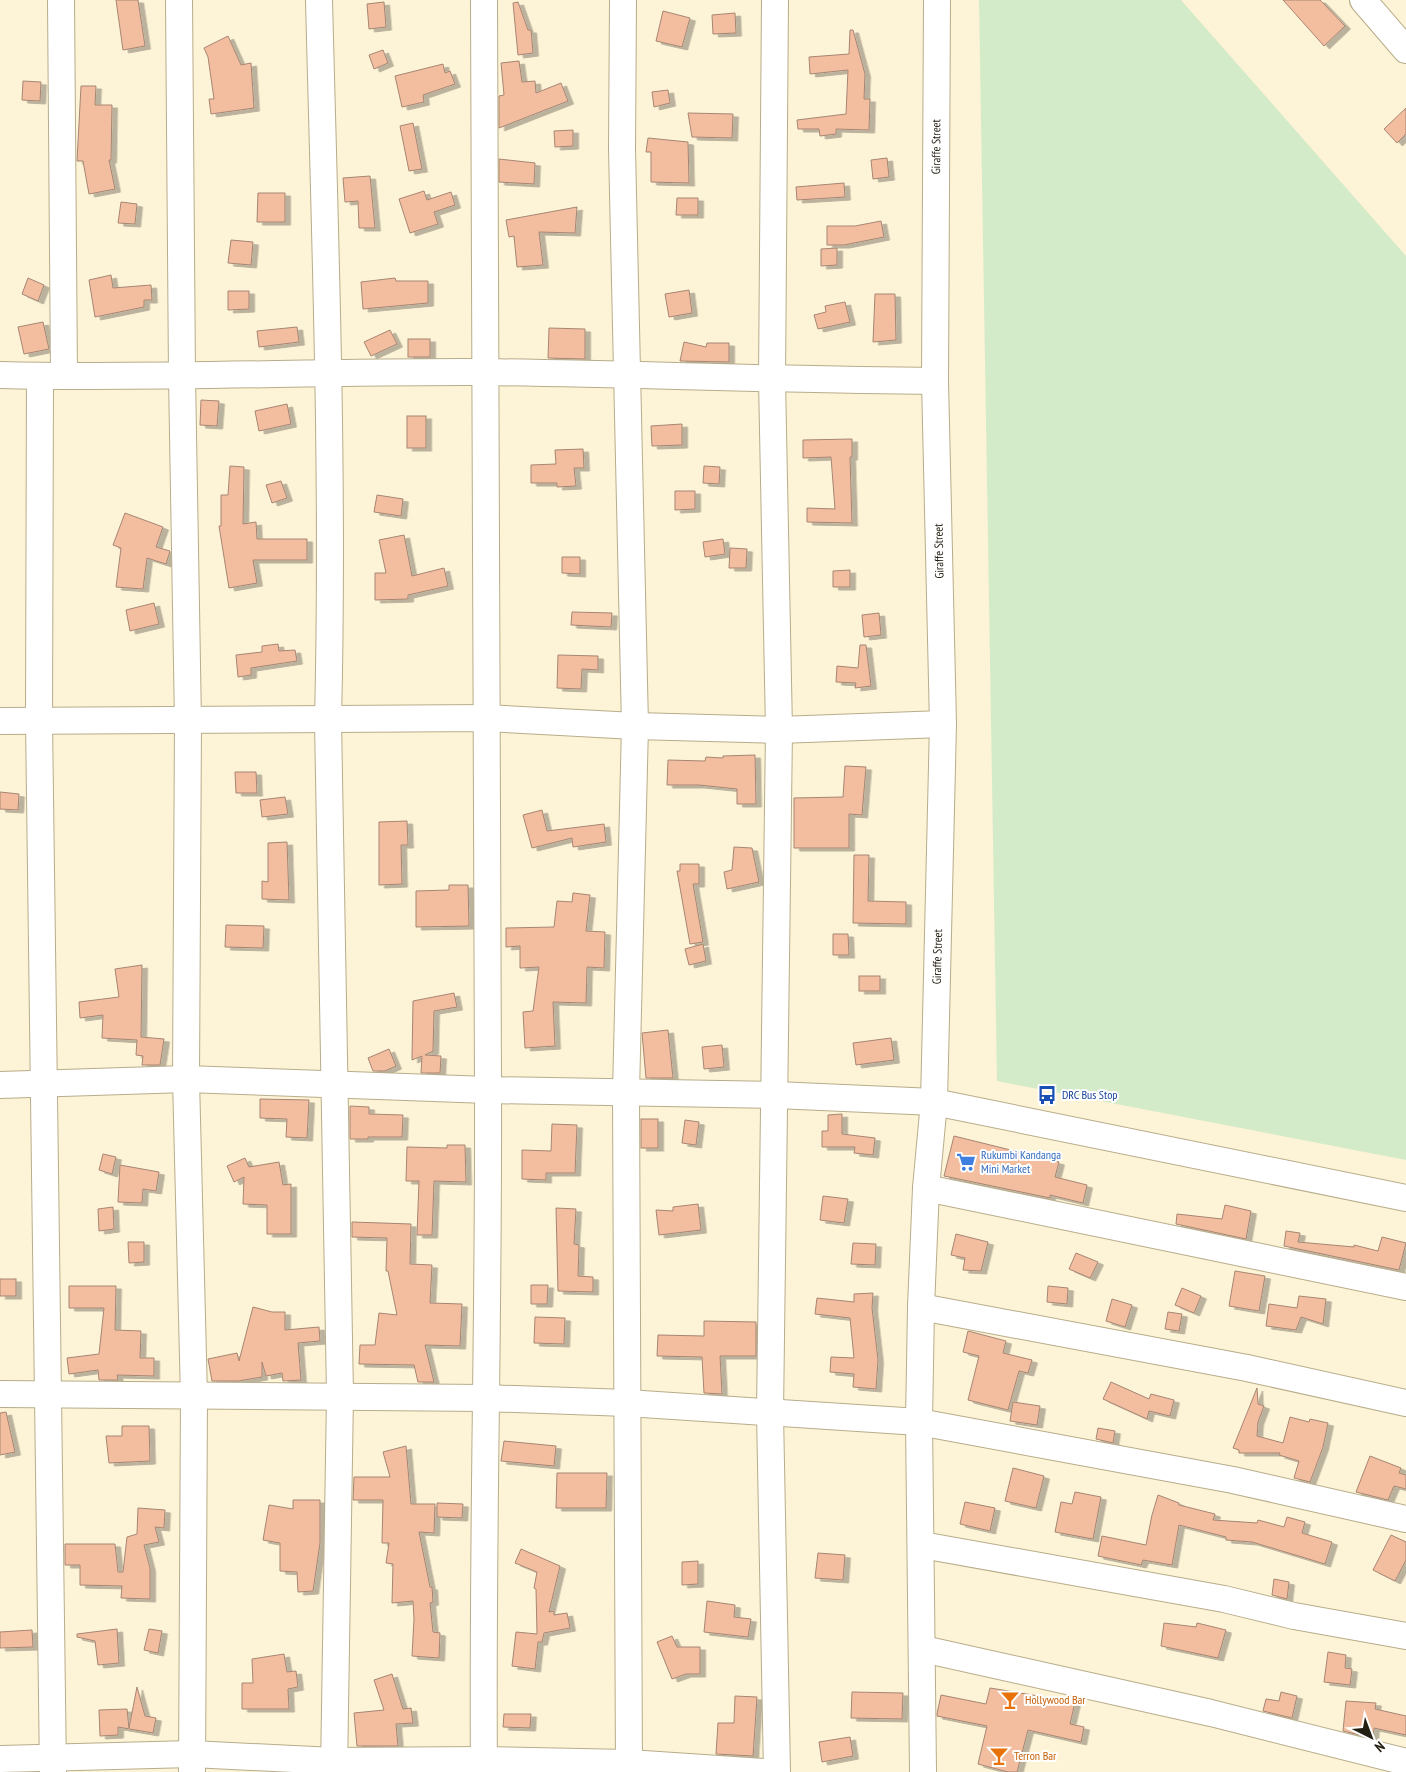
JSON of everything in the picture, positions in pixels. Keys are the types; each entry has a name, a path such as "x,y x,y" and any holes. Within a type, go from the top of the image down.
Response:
{"street":[{"path":"53,1765 42,1085 39,721 52,376 61,0"},
{"path":"179,0 182,376 188,722 186,1079 194,1397 192,1763"},
{"path":"319,0 328,374 330,648 328,720 340,1396 334,1766"},
{"path":"484,0 488,1090 484,1398 484,1766"},
{"path":"623,0 622,149 635,726 626,1092 629,1768"},
{"path":"775,0 772,380 779,730 776,1095 770,1413 777,1772"},
{"name":"Giraffe Street","path":"923,1772 921,1307 926,1188 934,1102 943,724 935,380 937,0"},
{"path":"1363,0 1406,50"},
{"path":"0,375 182,376 262,372 328,374 484,372 772,380 935,380"},
{"path":"0,721 188,722 486,718 635,726 779,730 943,724"},
{"path":"0,1085 186,1079 488,1090 776,1095 934,1102 1406,1198"},
{"path":"926,1188 1406,1287"},
{"path":"921,1307 1246,1368 1406,1403"},
{"path":"0,1394 48,1396 484,1398 627,1404 920,1422 1233,1480 1406,1519"},
{"path":"922,1545 1224,1599 1294,1616 1406,1636"},
{"path":"923,1649 1211,1713 1406,1762"},
{"path":"0,1759 53,1765 192,1763 629,1768 763,1772"}],"green space":[{"path":"979,0 1181,0 1406,256 1406,1160 997,1081"}],"building":[{"path":"116,0 138,0 145,46 123,50"},
{"path":"1283,0 1320,0 1345,26 1324,46"},
{"path":"384,2 386,27 369,29 367,4"},
{"path":"518,2 528,30 531,30 533,53 518,55 513,3"},
{"path":"663,11 690,18 682,47 656,41"},
{"path":"735,13 736,33 713,34 712,15"},
{"path":"850,30 853,30 865,74 864,99 870,99 869,130 836,129 836,134 820,136 819,129 798,129 797,120 846,114 848,70 810,74 809,57 849,54"},
{"path":"228,36 241,65 251,63 254,108 211,114 209,99 214,99 208,57 204,48"},
{"path":"383,50 388,63 374,69 369,55"},
{"path":"519,61 522,82 535,81 536,93 561,83 568,101 499,128 499,96 504,95 501,63"},
{"path":"443,64 445,73 450,71 455,84 423,95 424,102 402,107 395,76"},
{"path":"23,81 41,82 40,101 22,100"},
{"path":"81,86 96,86 95,105 112,105 111,160 109,160 115,189 89,194 83,161 77,161"},
{"path":"668,90 670,103 654,107 652,92"},
{"path":"1406,108 1406,134 1397,143 1384,129"},
{"path":"688,113 733,114 732,138 692,137"},
{"path":"413,123 422,169 409,171 400,126"},
{"path":"573,130 573,146 555,147 554,131"},
{"path":"648,138 688,142 689,183 651,182 651,152 646,152"},
{"path":"887,158 889,177 873,179 871,160"},
{"path":"499,159 535,163 534,184 499,182"},
{"path":"370,176 375,228 359,228 358,201 345,202 343,178"},
{"path":"844,183 845,197 797,200 796,187"},
{"path":"424,191 427,200 451,192 455,205 434,212 438,224 410,233 399,199"},
{"path":"258,193 285,193 285,222 257,222"},
{"path":"677,198 698,198 698,215 676,215"},
{"path":"121,202 137,204 135,224 118,223"},
{"path":"577,207 575,233 539,232 543,265 517,267 514,236 509,237 506,220"},
{"path":"881,221 884,237 844,245 827,245 827,226 855,226"},
{"path":"231,240 253,242 251,265 228,263"},
{"path":"837,248 837,265 821,266 821,249"},
{"path":"111,275 113,288 151,285 152,300 144,300 144,307 95,317 89,280"},
{"path":"28,278 44,285 38,301 22,294"},
{"path":"395,278 396,281 428,281 428,303 363,309 361,282"},
{"path":"689,290 692,313 669,317 665,294"},
{"path":"228,291 249,291 249,309 228,310"},
{"path":"875,294 895,294 896,340 873,342"},
{"path":"845,302 850,322 818,329 814,315 826,312 825,306"},
{"path":"43,322 49,349 24,354 18,327"},
{"path":"297,327 299,342 259,347 257,331"},
{"path":"549,328 585,329 585,359 548,358"},
{"path":"390,330 397,344 371,356 364,342"},
{"path":"408,339 430,339 430,357 408,357"},
{"path":"684,342 706,347 707,343 729,343 729,362 680,361"},
{"path":"201,400 219,401 217,426 200,425"},
{"path":"287,404 291,424 259,431 255,411"},
{"path":"407,416 426,416 426,448 407,448"},
{"path":"682,424 682,445 652,446 651,426"},
{"path":"852,439 852,457 850,457 852,523 807,522 807,508 835,509 831,457 803,458 803,440"},
{"path":"583,449 584,468 574,468 576,486 557,487 557,483 531,483 531,465 556,464 555,450"},
{"path":"230,466 244,467 243,524 256,522 257,539 307,539 307,560 253,560 257,583 229,588 219,526 221,526 221,495 228,495"},
{"path":"704,466 720,467 719,484 703,483"},
{"path":"281,481 287,498 272,503 266,485"},
{"path":"675,491 695,491 695,509 675,510"},
{"path":"377,495 403,499 401,516 374,512"},
{"path":"125,513 163,527 156,547 170,551 166,564 147,558 143,589 116,587 121,548 113,545"},
{"path":"404,535 412,576 444,568 448,586 408,595 408,599 375,600 375,573 386,573 379,540"},
{"path":"723,539 725,554 705,557 703,542"},
{"path":"730,548 747,549 746,568 729,568"},
{"path":"562,557 580,557 580,574 562,573"},
{"path":"850,570 850,587 833,587 833,571"},
{"path":"154,603 159,624 130,631 126,610"},
{"path":"572,612 612,613 611,627 571,625"},
{"path":"879,613 881,635 864,637 862,615"},
{"path":"278,644 279,651 295,650 297,661 251,668 251,675 238,677 236,655 262,652 262,646"},
{"path":"860,645 866,645 871,686 855,688 856,683 836,682 837,666 858,668"},
{"path":"558,655 598,656 598,670 582,669 581,689 557,688"},
{"path":"755,755 756,804 737,804 737,789 699,785 667,785 668,760 705,761 706,757 723,758 723,756"},
{"path":"845,766 866,767 862,815 849,814 849,848 794,848 794,798 843,797"},
{"path":"235,772 256,772 257,793 236,793"},
{"path":"0,792 19,794 18,810 0,809"},
{"path":"285,797 288,814 262,817 260,800"},
{"path":"542,810 547,831 604,824 606,842 573,847 572,838 532,848 523,815"},
{"path":"407,821 408,845 401,845 402,884 379,885 379,822"},
{"path":"287,842 289,900 262,899 262,881 268,882 268,843"},
{"path":"734,847 752,848 759,882 727,889 724,872 732,870"},
{"path":"854,855 869,855 868,901 906,902 906,924 853,923"},
{"path":"680,864 699,864 699,884 693,884 703,942 690,944 677,871 680,871"},
{"path":"449,885 468,885 469,926 416,927 416,891 449,890"},
{"path":"573,893 590,895 586,931 605,932 604,968 587,967 586,1003 553,1002 555,1046 525,1048 523,1012 533,1011 539,967 520,968 520,946 506,947 506,928 554,927 557,901 572,902"},
{"path":"226,925 264,926 263,948 225,947"},
{"path":"833,934 848,934 849,955 833,955"},
{"path":"703,944 706,961 689,965 685,949"},
{"path":"142,965 141,1037 164,1039 160,1065 142,1065 143,1056 136,1055 137,1040 102,1038 103,1015 80,1018 79,1002 119,997 115,969"},
{"path":"859,976 880,976 880,991 859,991"},
{"path":"454,993 457,1007 434,1011 433,1051 425,1055 441,1056 440,1073 421,1073 422,1056 412,1060 413,1001"},
{"path":"668,1030 673,1078 646,1078 642,1033"},
{"path":"891,1038 894,1060 856,1065 853,1043"},
{"path":"722,1045 724,1067 704,1069 702,1047"},
{"path":"389,1049 396,1066 385,1071 373,1071 368,1058"},
{"path":"260,1099 309,1100 307,1138 286,1137 287,1119 260,1118"},
{"path":"350,1106 369,1107 369,1114 403,1115 402,1137 350,1139"},
{"path":"842,1114 842,1134 875,1138 873,1155 854,1153 855,1147 822,1147 822,1131 828,1131 828,1115"},
{"path":"641,1119 658,1119 658,1148 641,1148"},
{"path":"685,1120 699,1122 696,1145 682,1143"},
{"path":"552,1124 577,1125 575,1173 546,1173 546,1180 522,1179 522,1150 551,1151"},
{"path":"954,1136 1059,1162 1055,1177 1087,1185 1083,1203 1050,1195 1050,1198 944,1176"},
{"path":"447,1145 465,1145 466,1182 434,1181 432,1235 417,1235 419,1181 406,1181 407,1147 447,1148"},
{"path":"103,1154 116,1157 112,1174 99,1170"},
{"path":"245,1158 249,1167 279,1162 283,1185 291,1184 291,1234 267,1234 267,1205 243,1204 244,1177 234,1182 227,1166"},
{"path":"120,1165 159,1172 156,1191 143,1189 142,1203 118,1202"},
{"path":"823,1196 848,1199 844,1223 820,1220"},
{"path":"698,1204 701,1230 659,1235 656,1210 673,1211 673,1207"},
{"path":"1225,1205 1251,1211 1246,1239 1176,1224 1177,1214 1222,1219"},
{"path":"113,1207 114,1229 99,1231 98,1209"},
{"path":"556,1208 576,1209 574,1244 579,1245 578,1276 593,1277 593,1292 558,1291"},
{"path":"352,1222 411,1224 410,1264 432,1265 430,1303 462,1304 460,1346 425,1345 434,1382 418,1382 414,1365 359,1364 360,1345 375,1345 379,1313 397,1315 388,1271 386,1271 387,1238 352,1237"},
{"path":"1286,1231 1300,1233 1298,1242 1354,1247 1354,1245 1378,1251 1382,1237 1406,1243 1399,1270 1284,1246"},
{"path":"956,1234 988,1242 981,1271 963,1270 965,1258 951,1255"},
{"path":"128,1242 144,1242 144,1262 129,1263"},
{"path":"853,1243 876,1244 875,1265 851,1264"},
{"path":"1076,1253 1098,1262 1090,1278 1069,1269"},
{"path":"1235,1271 1265,1276 1259,1311 1229,1306"},
{"path":"0,1279 16,1279 16,1296 0,1296"},
{"path":"531,1285 548,1285 547,1304 531,1304"},
{"path":"69,1286 116,1286 115,1330 141,1331 140,1358 154,1358 154,1376 117,1375 118,1380 99,1380 98,1370 69,1374 67,1358 99,1354 104,1308 69,1308"},
{"path":"1048,1286 1068,1288 1067,1304 1047,1302"},
{"path":"1182,1288 1201,1296 1194,1313 1175,1305"},
{"path":"873,1293 872,1308 878,1360 876,1389 853,1387 854,1374 830,1372 831,1357 854,1358 850,1318 815,1314 817,1298 854,1302 854,1294"},
{"path":"1299,1296 1326,1299 1323,1324 1301,1317 1296,1330 1266,1326 1269,1304 1297,1308"},
{"path":"1112,1299 1132,1305 1125,1327 1106,1321"},
{"path":"253,1307 272,1312 285,1312 285,1330 319,1327 320,1341 298,1343 301,1380 283,1381 282,1373 266,1376 262,1362 262,1377 238,1381 212,1381 208,1359 237,1353 239,1361"},
{"path":"1168,1312 1182,1314 1179,1331 1165,1329"},
{"path":"535,1317 565,1318 564,1344 534,1343"},
{"path":"704,1321 756,1322 756,1356 720,1356 722,1394 704,1393 702,1357 657,1356 658,1335 704,1336"},
{"path":"968,1331 1006,1341 1003,1353 1032,1360 1028,1373 1019,1371 1008,1410 968,1400 979,1356 963,1352"},
{"path":"1111,1382 1149,1399 1151,1394 1174,1400 1170,1416 1149,1411 1147,1419 1103,1399"},
{"path":"1257,1388 1258,1404 1264,1406 1258,1422 1257,1436 1283,1443 1290,1417 1309,1422 1310,1419 1328,1423 1323,1447 1310,1482 1294,1478 1299,1461 1279,1455 1280,1453 1239,1453 1239,1450 1233,1448"},
{"path":"1013,1402 1040,1406 1037,1425 1010,1421"},
{"path":"6,1412 15,1452 0,1455 0,1413"},
{"path":"122,1426 149,1426 150,1461 109,1463 106,1436 122,1436"},
{"path":"1098,1428 1115,1431 1113,1443 1096,1439"},
{"path":"504,1441 556,1446 554,1466 501,1461"},
{"path":"406,1446 411,1504 435,1504 434,1533 419,1532 430,1587 432,1587 433,1602 430,1603 433,1632 440,1633 439,1658 412,1656 413,1601 392,1603 393,1564 386,1563 389,1543 382,1543 383,1500 353,1500 354,1477 390,1477 383,1452"},
{"path":"1370,1456 1401,1468 1399,1473 1406,1475 1406,1489 1394,1486 1388,1500 1356,1492"},
{"path":"1013,1468 1044,1476 1036,1508 1005,1501"},
{"path":"557,1473 607,1473 606,1508 556,1508"},
{"path":"1075,1492 1101,1497 1093,1539 1055,1532 1061,1502 1072,1504"},
{"path":"1158,1495 1179,1503 1179,1505 1215,1514 1213,1520 1257,1523 1258,1520 1284,1527 1287,1517 1305,1522 1302,1533 1332,1542 1325,1564 1252,1542 1226,1540 1226,1537 1179,1525 1172,1565 1143,1560 1141,1565 1098,1556 1102,1536 1146,1545"},
{"path":"293,1500 320,1500 320,1543 313,1591 298,1592 297,1572 280,1571 280,1543 263,1540 269,1505 293,1509"},
{"path":"965,1502 995,1508 990,1531 960,1524"},
{"path":"437,1503 463,1504 462,1518 437,1517"},
{"path":"138,1508 165,1510 164,1528 155,1527 159,1542 144,1545 150,1568 150,1599 121,1598 122,1586 80,1585 80,1565 65,1565 65,1544 115,1544 118,1572 123,1572 127,1537 137,1534"},
{"path":"1391,1535 1406,1542 1406,1560 1395,1581 1373,1570"},
{"path":"521,1549 560,1566 549,1612 554,1611 554,1615 567,1613 570,1628 544,1633 542,1642 538,1642 535,1669 512,1666 516,1632 537,1634 536,1589 534,1588 537,1572 515,1563"},
{"path":"818,1553 845,1555 843,1580 815,1578"},
{"path":"698,1561 698,1584 682,1585 682,1562"},
{"path":"1274,1579 1289,1582 1287,1599 1272,1595"},
{"path":"707,1601 735,1605 734,1617 751,1619 748,1637 704,1632"},
{"path":"1164,1623 1196,1627 1197,1623 1226,1630 1218,1658 1161,1646"},
{"path":"117,1629 119,1663 98,1665 95,1641 77,1637 77,1634"},
{"path":"149,1629 162,1631 158,1653 144,1650"},
{"path":"32,1630 33,1647 0,1648 0,1632"},
{"path":"672,1636 677,1647 700,1647 700,1674 686,1674 672,1679 657,1642"},
{"path":"1328,1652 1346,1655 1345,1668 1352,1669 1350,1685 1324,1682"},
{"path":"284,1654 287,1672 296,1671 298,1687 288,1689 289,1709 242,1709 242,1683 253,1683 252,1659"},
{"path":"392,1674 403,1709 411,1708 413,1723 396,1724 398,1746 357,1746 354,1713 384,1710 374,1680"},
{"path":"137,1687 145,1716 156,1718 153,1733 118,1727 118,1735 100,1736 99,1710 127,1709 129,1728"},
{"path":"990,1688 1075,1702 1070,1724 1084,1727 1081,1742 1028,1730 1017,1772 1008,1772 978,1764 987,1726 937,1716 937,1714 941,1695 986,1704"},
{"path":"852,1692 903,1693 902,1719 851,1718"},
{"path":"1281,1692 1297,1696 1292,1718 1263,1711 1266,1699 1279,1701"},
{"path":"735,1696 757,1697 753,1756 716,1754 718,1723 734,1723"},
{"path":"1346,1701 1376,1703 1375,1709 1406,1716 1406,1735 1374,1728 1373,1738 1343,1731"},
{"path":"504,1714 531,1714 530,1728 503,1727"},
{"path":"850,1737 853,1756 822,1762 819,1742"}],"place":[{"name":"DRC Bus Stop","path":"1047,1095"},
{"name":"Rukumbi Kandanga Mini Market","path":"966,1162"},
{"name":"Hollywood Bar","path":"1010,1700"},
{"name":"Terron Bar","path":"999,1756"}]}
